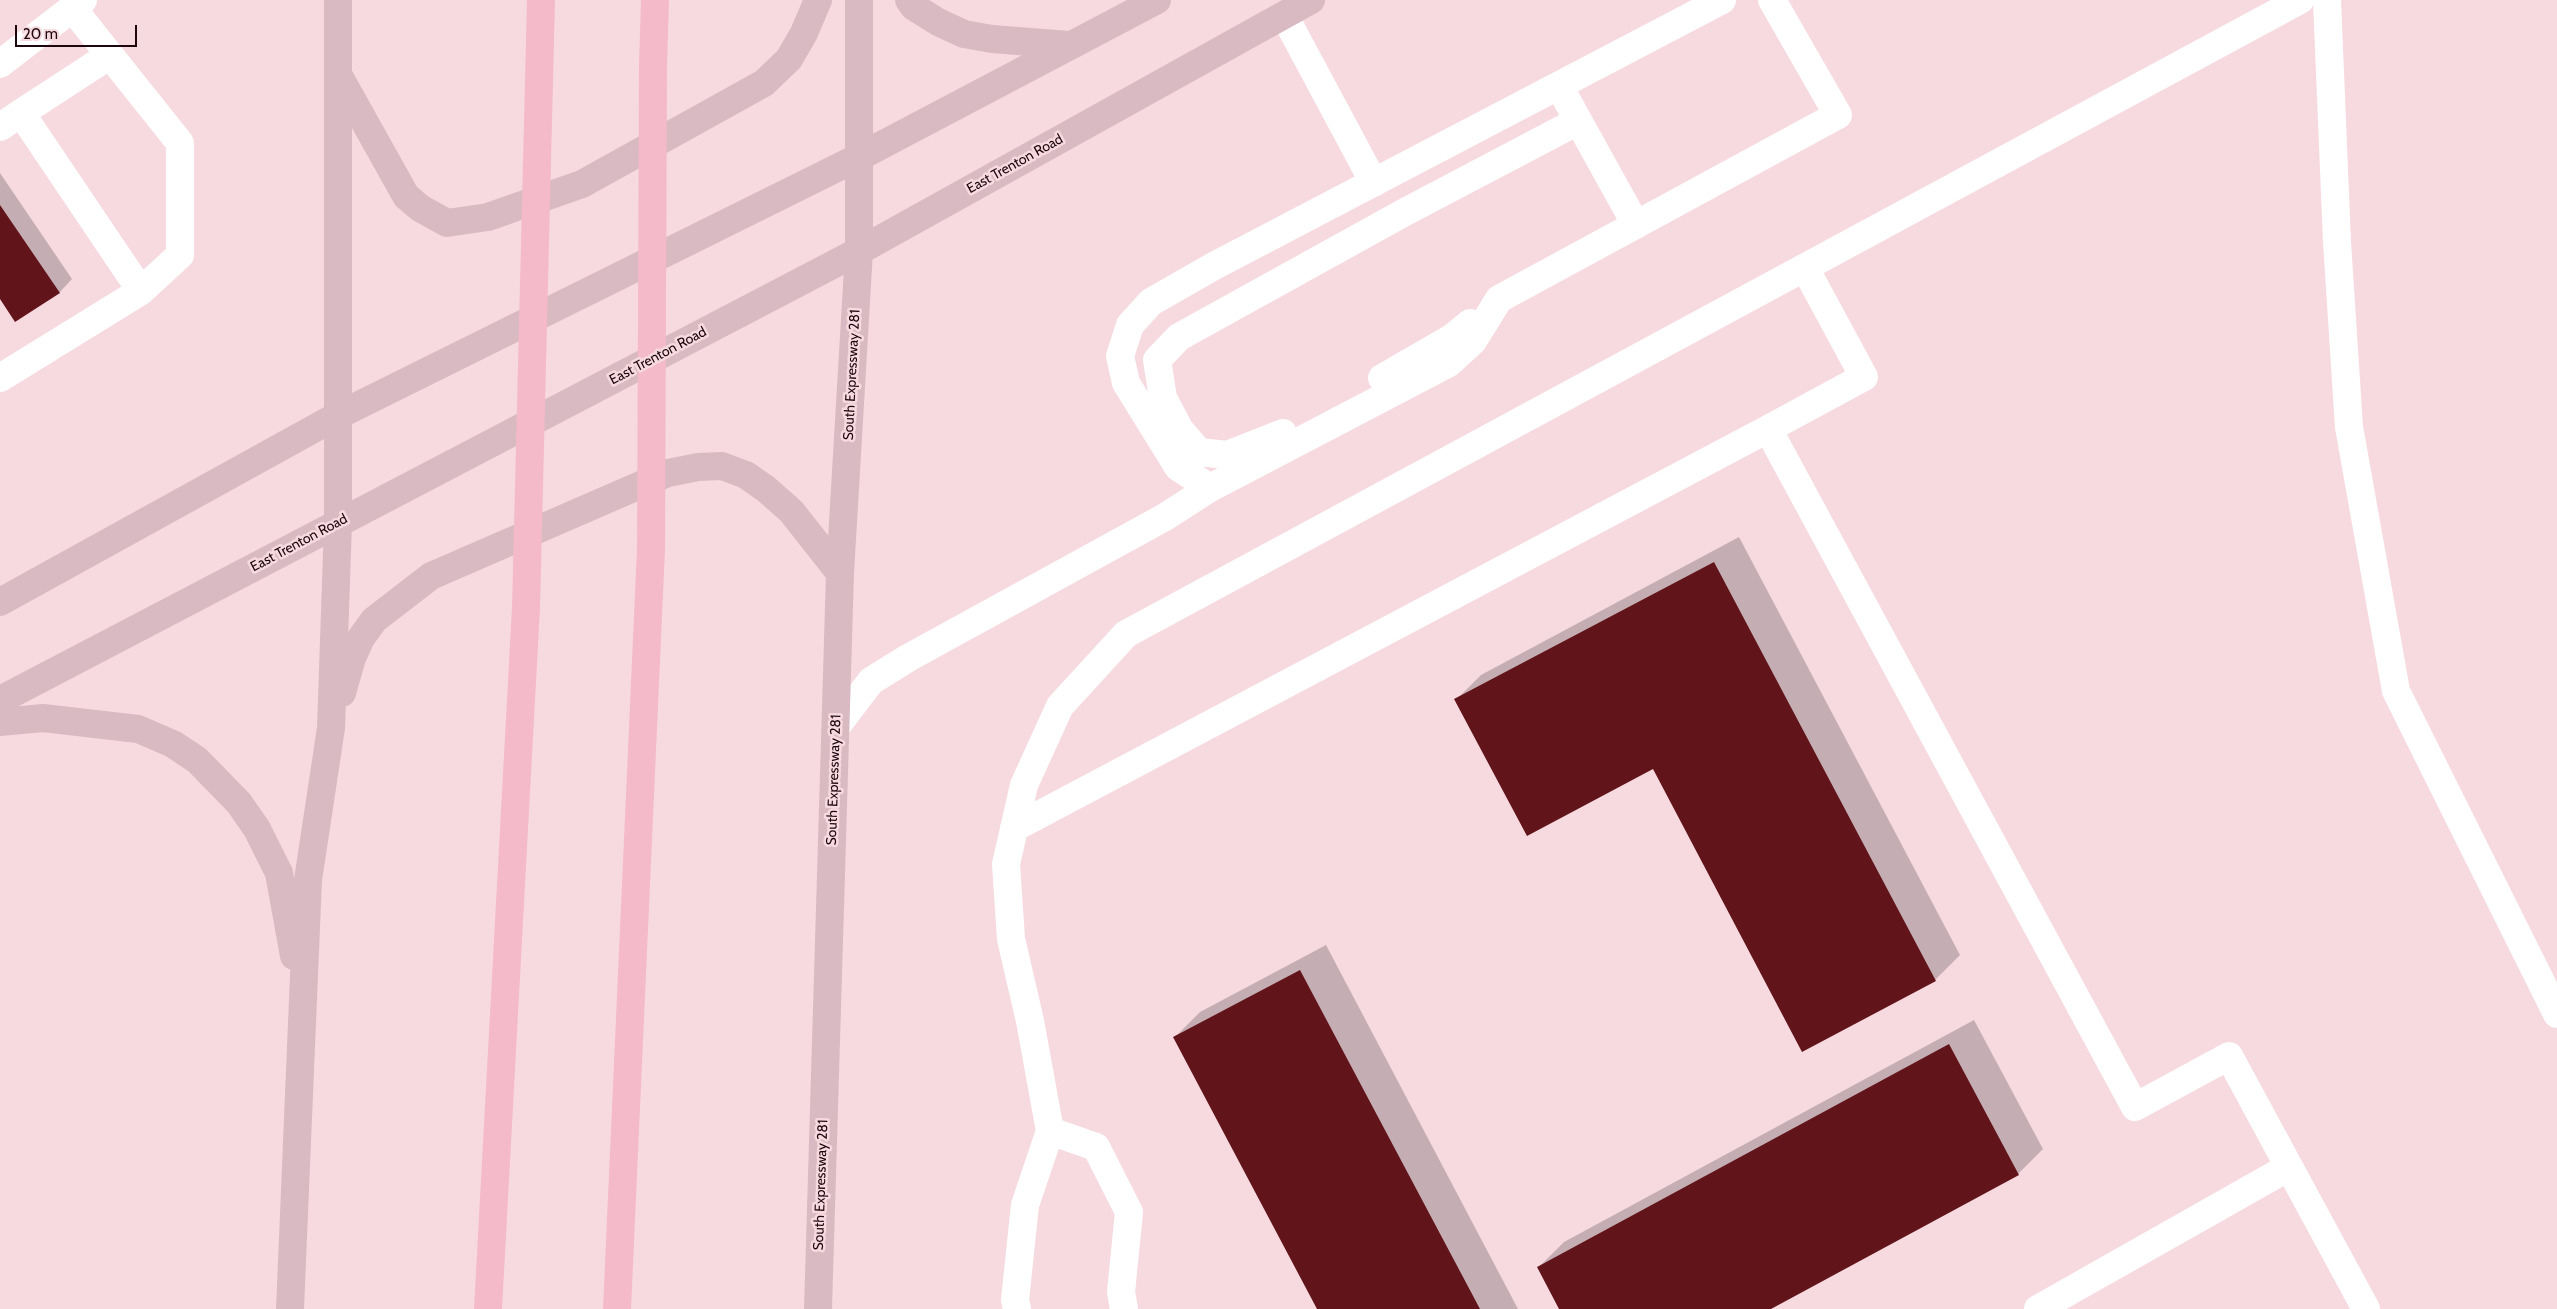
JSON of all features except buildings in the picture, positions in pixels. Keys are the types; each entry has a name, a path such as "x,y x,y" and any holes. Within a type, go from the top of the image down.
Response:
{"highway":[{"path":"488,1309 526,608 541,0"},
{"path":"617,1309 651,548 653,65 655,0"}],"main road":[{"path":"332,728 338,522 338,0"},
{"path":"337,73 398,186 420,208 447,223 488,217 582,184 764,83 789,59 804,33 818,0"},
{"name":"South Expressway 281","path":"818,1309 840,573 859,251 858,0"},
{"path":"909,0 914,7 938,22 964,34 992,39 1069,45"},
{"path":"0,602 337,416 859,157 1157,0"},
{"name":"East Trenton Road","path":"0,700 859,251 1311,0"},
{"path":"290,1309 308,880 332,728 352,658 361,638 374,620 432,576 668,473 698,467 722,466 746,475 766,489 791,511 840,573"},
{"path":"0,722 43,718 138,729 173,744 197,760 239,803 257,830 279,873 302,1003"}],"lane":[{"path":"1210,488 1178,467 1126,383 1120,356 1130,325 1151,302 1214,266 1374,184 1722,0"},
{"path":"1578,121 1405,212 1178,337 1157,360 1163,398 1180,430 1199,452 1227,455 1278,436 1453,337 1499,299 1838,115 1772,0"},
{"path":"1017,1309 1015,1300 1024,1206 1050,1131 1030,1021 1011,939 1006,864 1024,785 1060,706 1126,634 2300,0"},
{"path":"2327,0 2337,242 2349,427 2396,691 2557,1014"},
{"path":"0,64 78,4 110,55 180,143 180,255 141,291 4,367"},
{"path":"1284,15 1374,184"},
{"path":"110,55 10,120 141,291"},
{"path":"1559,86 1636,225"},
{"path":"1014,828 1864,377 1804,268"},
{"path":"836,727 871,681 908,658 1165,517 1210,488 1449,363 1473,341 1499,299"},
{"path":"1768,429 2136,1107 2229,1056 2366,1309"},
{"path":"1050,1131 1096,1147 1129,1212 1121,1292 1124,1309"},
{"path":"2038,1309 2289,1167"}]}
